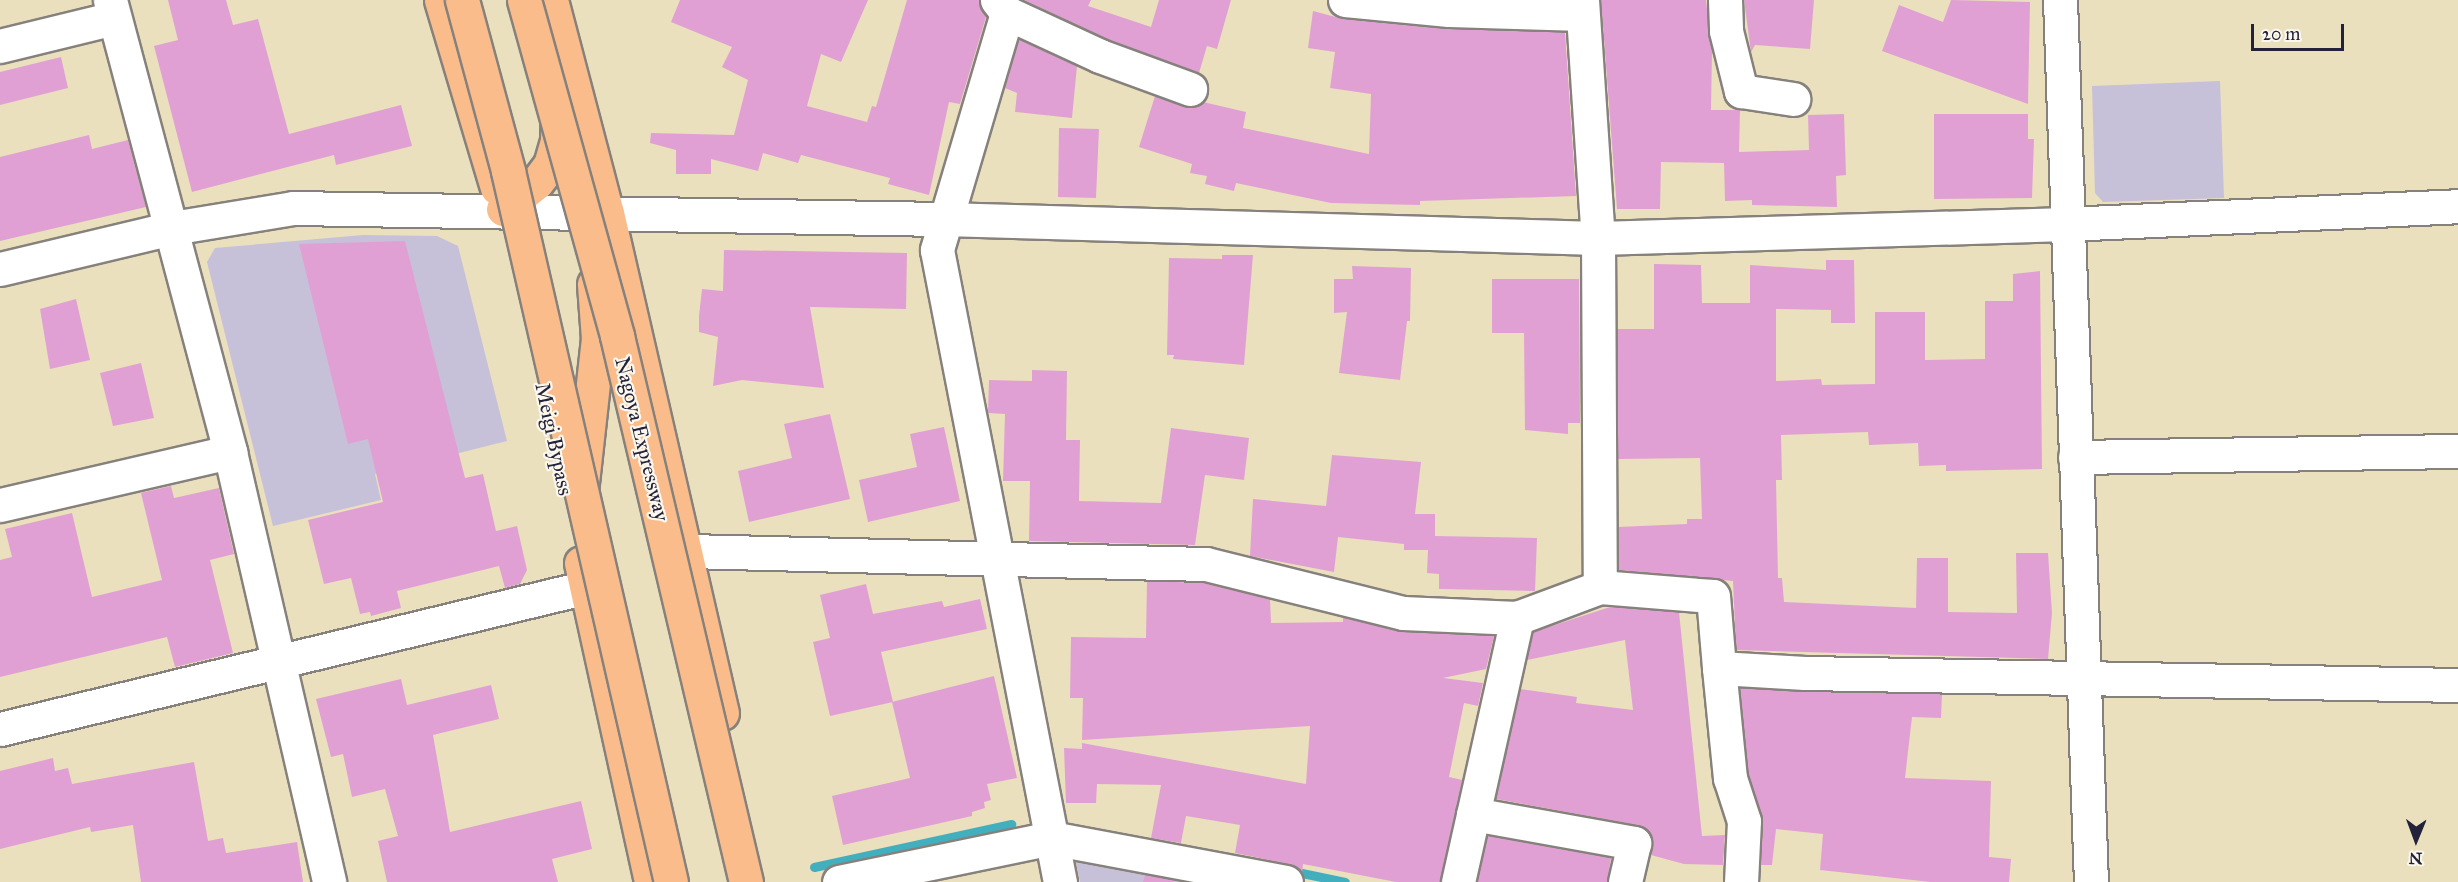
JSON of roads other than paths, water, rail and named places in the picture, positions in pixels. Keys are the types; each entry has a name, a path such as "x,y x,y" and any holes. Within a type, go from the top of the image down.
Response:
{"highway":[{"name":"Meigi Bypass","path":"441,0 503,209 651,882"},
{"path":"462,0 511,183 671,882"},
{"name":"Nagoya Expressway","path":"525,0 617,336 746,882"},
{"path":"550,0 607,213 688,551 758,882"},
{"path":"503,209 537,182 550,165 557,140 561,39"},
{"path":"587,587 581,504 598,339 590,256 607,213"}],"street":[{"path":"1345,0 1449,10 1582,7 1598,238 1600,587"},
{"path":"1725,0 1726,31 1741,91 1793,99"},
{"path":"2060,0 2066,224 2091,882"},
{"path":"1060,882 937,250 1002,7 1100,56 1191,89"},
{"path":"0,46 112,9 230,452 281,661 329,882"},
{"path":"0,269 172,228 293,208 503,209 944,219 1598,238 2066,224 2458,206"},
{"path":"2075,457 2458,451"},
{"path":"0,505 230,452"},
{"path":"688,551 1206,564 1403,613 1517,618 1600,587 1713,596 1730,778 1744,821 1741,882"},
{"path":"0,729 587,587"},
{"path":"1458,882 1517,618"},
{"path":"1719,668 2458,685"},
{"path":"1473,814 1634,843 1625,882"},
{"path":"839,882 1051,838 1286,882"}],"waterway":[{"path":"814,867 1011,824"},
{"path":"1292,871 1345,882"}]}
